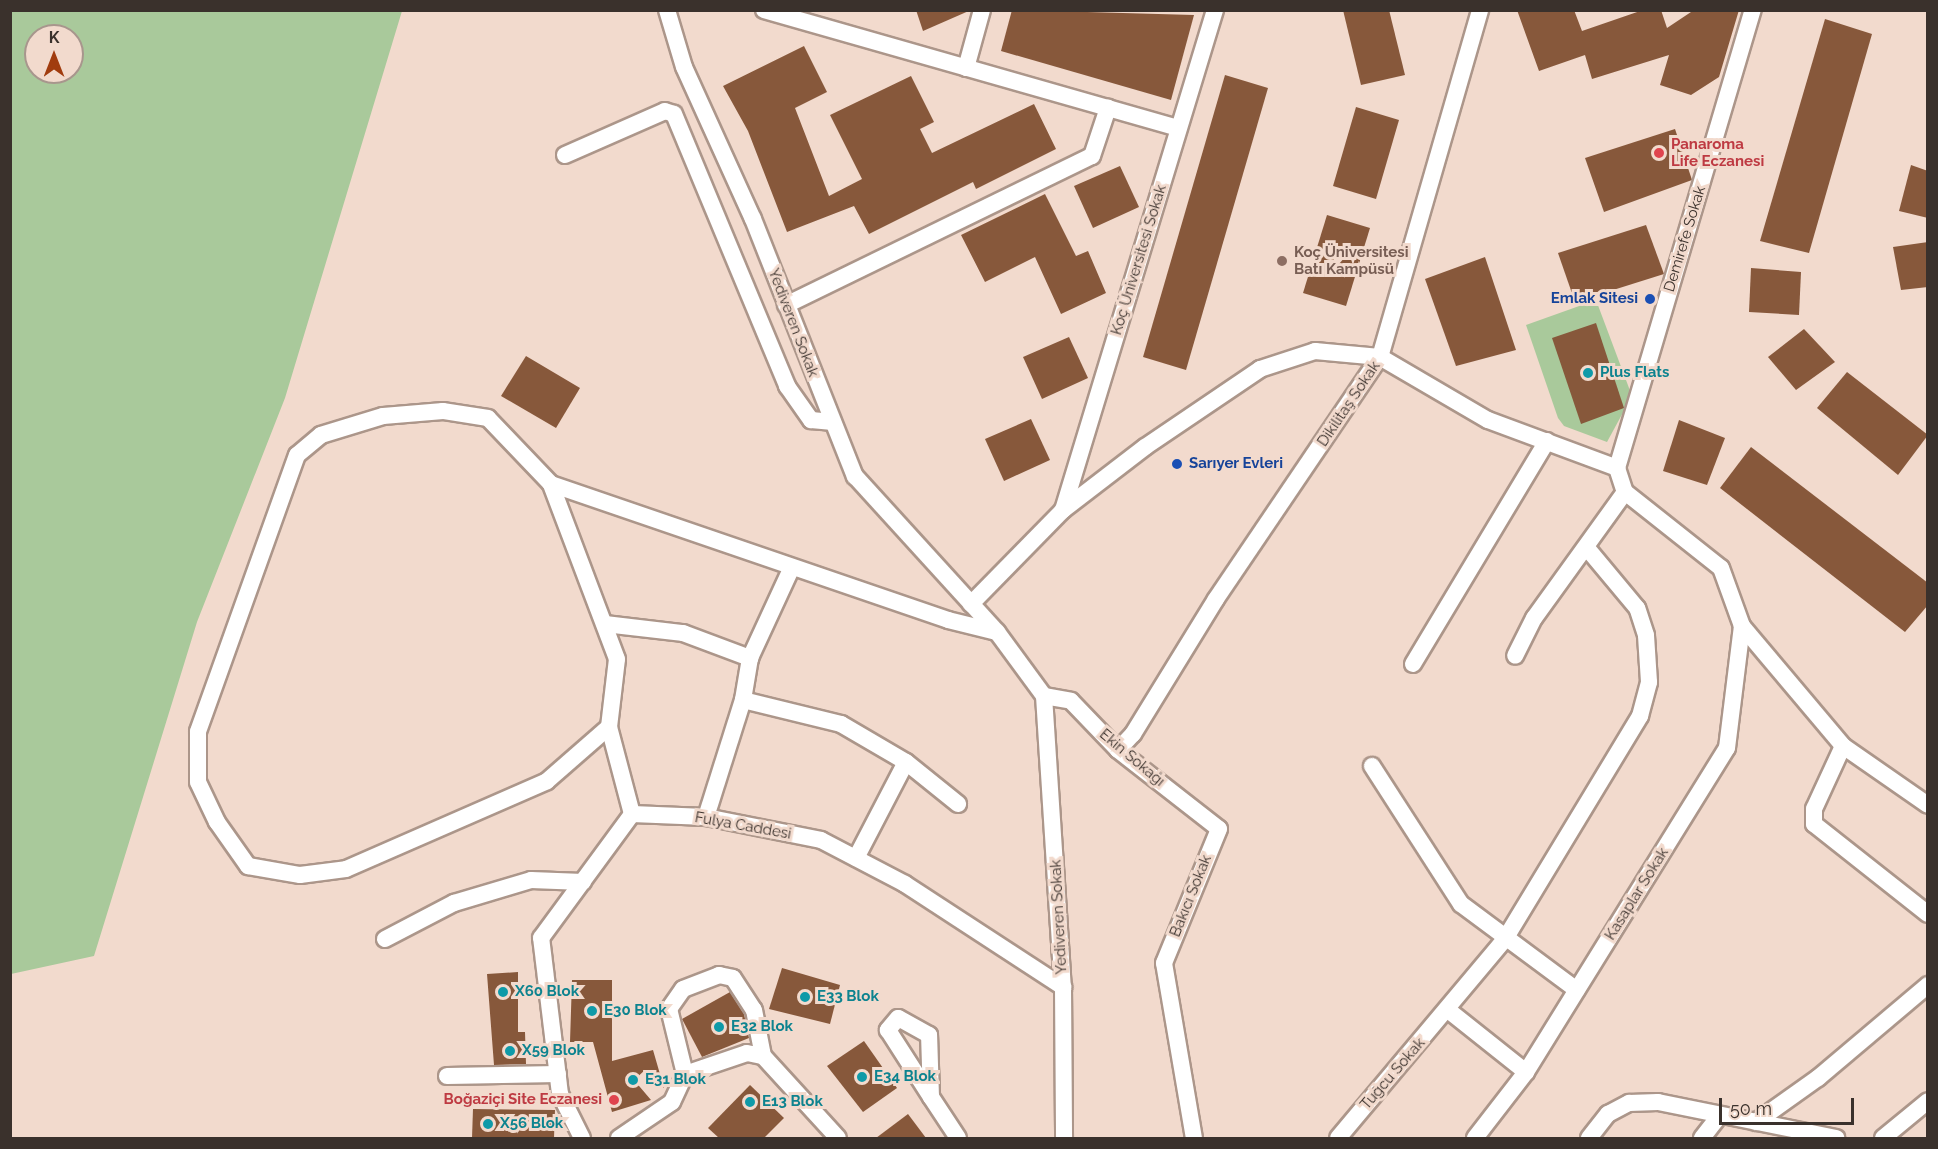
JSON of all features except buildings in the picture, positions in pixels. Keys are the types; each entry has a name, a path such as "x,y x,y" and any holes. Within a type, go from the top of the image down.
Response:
{"street":[{"name":"Yediveren Sokak","path":"668,10 684,67 786,305 855,476 997,632 1044,696 1063,987 1064,1138"},
{"path":"764,10 1179,129"},
{"path":"966,68 982,10"},
{"name":"Koç Üniversitesi Sokak","path":"1063,510 1215,10"},
{"name":"Dikilitaş Sokak","path":"1118,750 1133,734 1216,599 1380,357 1480,10"},
{"name":"Demirefe Sokak","path":"1617,468 1753,10"},
{"path":"786,305 1092,156 1108,108"},
{"path":"565,155 665,111 674,114 787,386 810,420 832,422"},
{"path":"971,604 1063,510 1260,369 1315,351 1380,357 1488,420 1617,468 1625,492 1687,536 1721,568 1743,626 1843,746 1928,805"},
{"path":"582,1138 560,1094 541,938 632,814 609,727 617,659 551,484 488,418 443,411 383,416 321,435 297,455 198,732 198,782 217,822 248,866 312,873 346,869 547,781 609,727"},
{"path":"1413,663 1547,441"},
{"path":"551,484 792,567 997,632"},
{"path":"1515,656 1534,618 1587,548 1625,492"},
{"name":"Tuğcu Sokak","path":"1338,1138 1448,1011 1505,939 1640,716 1648,682 1646,635 1637,608 1587,548"},
{"path":"706,817 743,700 750,657 792,567"},
{"path":"605,624 683,633 750,657"},
{"name":"Kasaplar Sokak","path":"1475,1138 1526,1072 1727,748 1743,626"},
{"name":"Ekin Sokağı","path":"1044,696 1071,701 1118,750 1219,829"},
{"path":"743,700 841,724 906,762 958,804"},
{"path":"1843,746 1814,809 1814,824 1928,914"},
{"path":"856,858 906,762"},
{"path":"1372,766 1461,904 1505,939 1577,990"},
{"name":"Fulya Caddesi","path":"632,814 706,817 821,840 856,858 1063,987"},
{"name":"Bakıcı Sokak","path":"1194,1138 1164,963 1219,829"},
{"path":"385,939 454,903 531,880 583,882"},
{"path":"619,1138 672,1102 685,1074 669,1009 683,989 719,975 733,978 754,1011 763,1056 838,1138"},
{"path":"1756,1122 1818,1078 1928,985"},
{"path":"1448,1011 1526,1072"},
{"path":"685,1074 747,1053 763,1056"},
{"path":"447,1076 558,1074"},
{"path":"932,1097 958,1138"},
{"path":"1883,1138 1928,1101"},
{"path":"1589,1138 1608,1114 1629,1103 1658,1102 1836,1138"},
{"path":"1702,1138 1719,1116"}],"green space":[{"path":"10,11 402,11 285,398 197,622 94,956 11,974"},
{"path":"1596,300 1632,396 1607,442 1564,426 1558,418 1526,325"}],"place":[{"name":"Panaroma Life Eczanesi","path":"1659,153"},
{"name":"Koç Üniversitesi Batı Kampüsü","path":"1282,261"},
{"name":"Emlak Sitesi","path":"1650,299"},
{"name":"Plus Flats","path":"1588,373"},
{"name":"Sarıyer Evleri","path":"1177,464"},
{"name":"X60 Blok","path":"503,992"},
{"name":"E33 Blok","path":"805,997"},
{"name":"E30 Blok","path":"592,1011"},
{"name":"E32 Blok","path":"719,1027"},
{"name":"X59 Blok","path":"510,1051"},
{"name":"E34 Blok","path":"862,1077"},
{"name":"E31 Blok","path":"633,1080"},
{"name":"Boğaziçi Site Eczanesi","path":"614,1100"},
{"name":"E13 Blok","path":"750,1102"},
{"name":"X56 Blok","path":"488,1124"}]}
